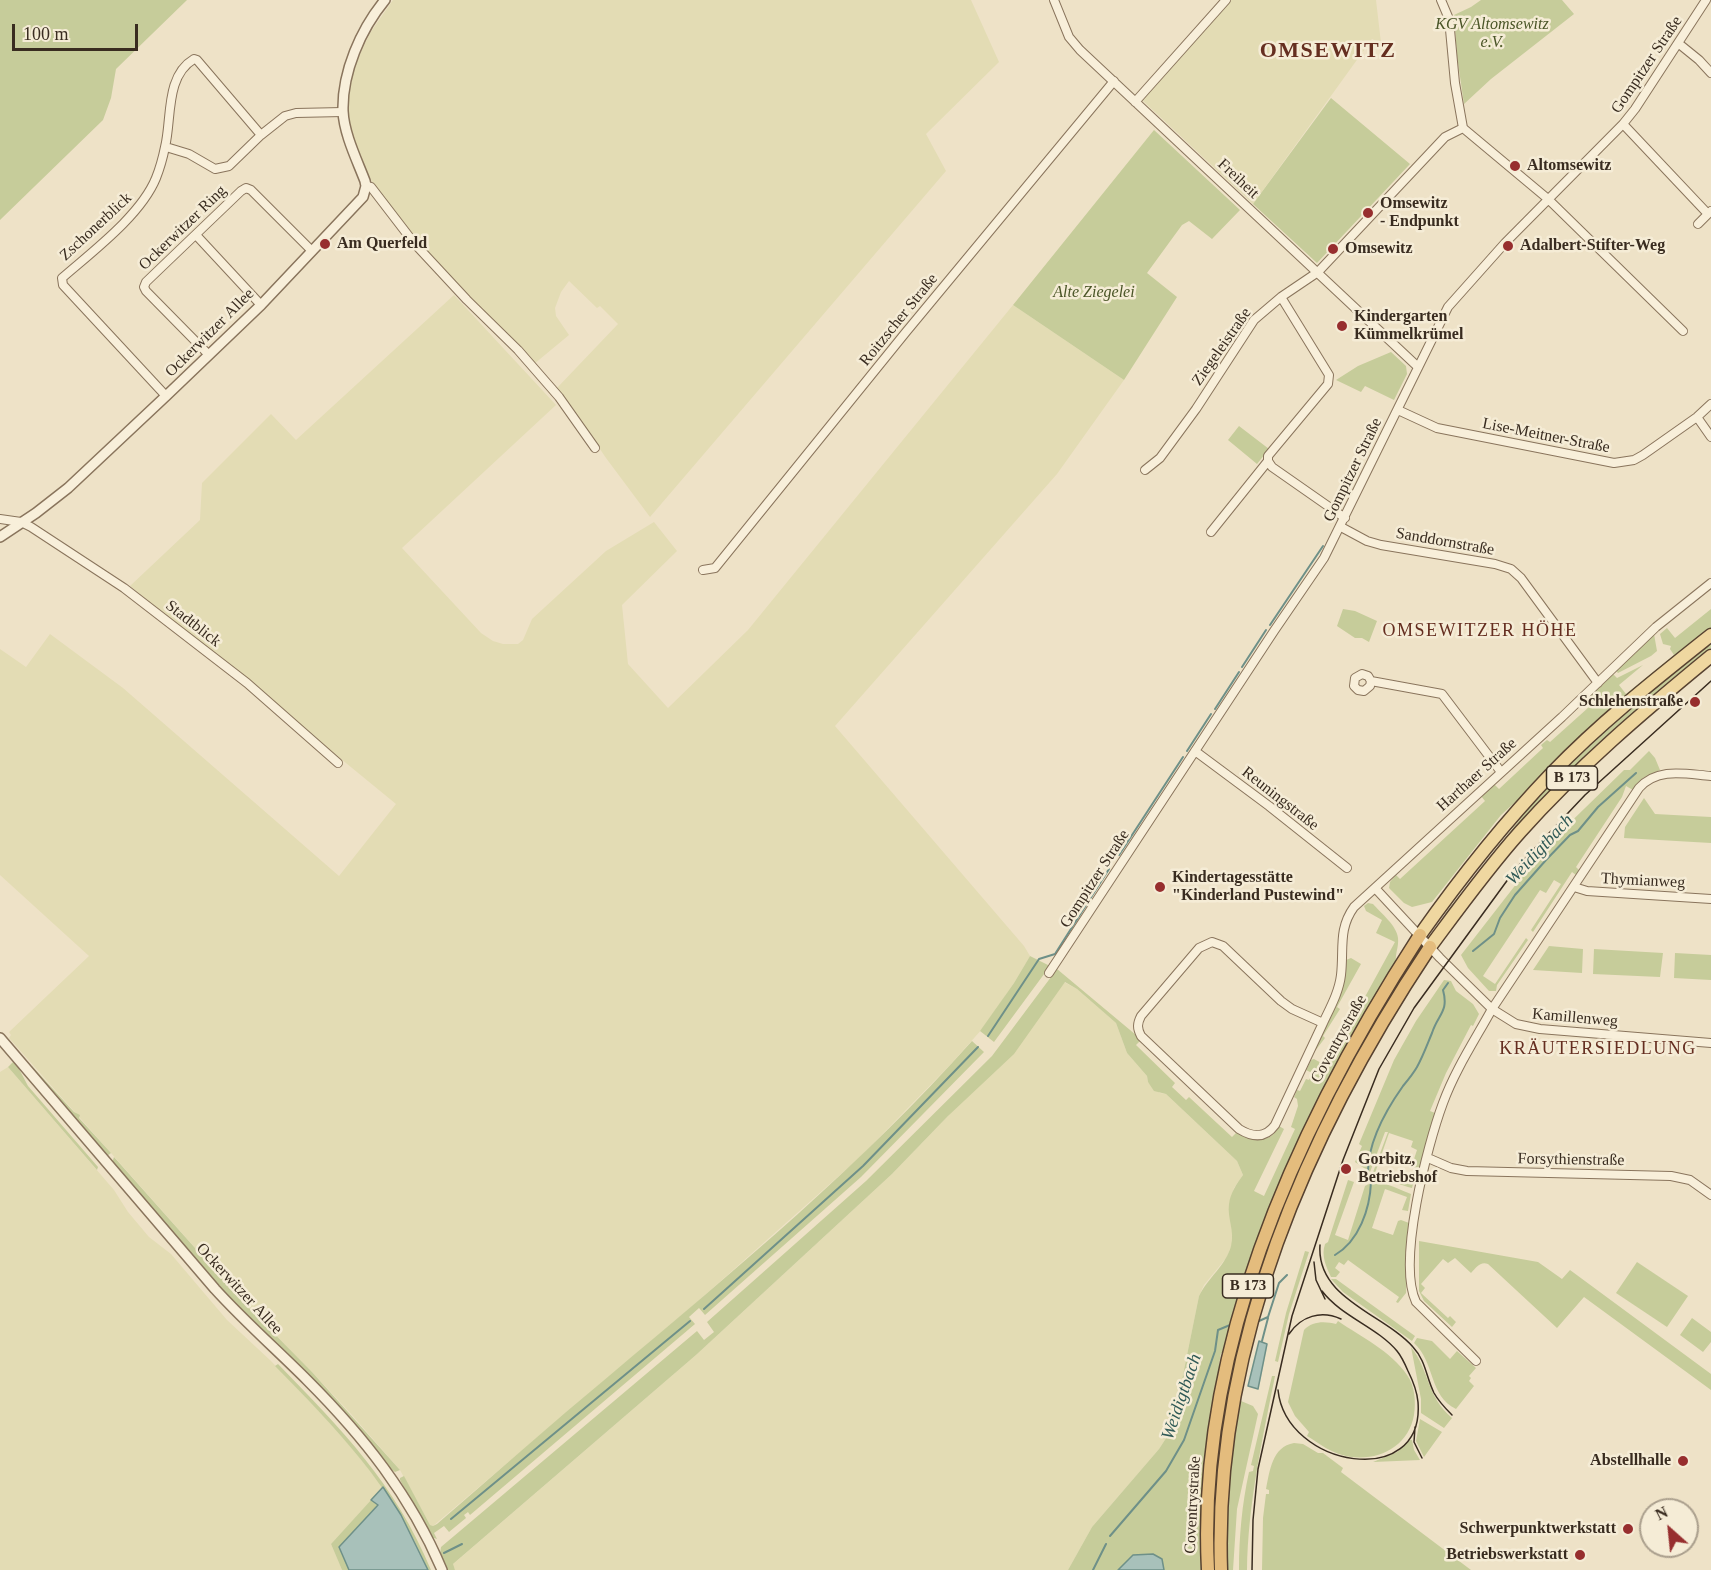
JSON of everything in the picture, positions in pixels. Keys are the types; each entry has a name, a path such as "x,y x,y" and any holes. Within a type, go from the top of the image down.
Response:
{"highway":[{"name":"Coventrystraße","path":"1208,1570 1208,1498 1220,1395 1235,1331 1254,1268 1288,1180 1317,1116 1376,1004 1420,935"},
{"name":"Coventrystraße","path":"1221,1570 1221,1492 1233,1396 1249,1330 1274,1252 1310,1164 1351,1079 1389,1011 1430,947"}],"main road":[{"name":"Coventrystraße","path":"1420,935 1470,865 1554,771 1648,685 1711,635"},
{"name":"Coventrystraße","path":"1430,947 1483,876 1557,792 1612,739 1711,656"}],"street":[{"path":"385,0 356,48 347,81 343,112 366,186 371,187 414,243 518,350 559,397 595,448"},
{"name":"Freiheit","path":"1054,0 1072,42 1418,367"},
{"path":"1135,102 1226,0"},
{"path":"1441,0 1449,19 1455,83 1463,128 1548,198 1683,331"},
{"name":"Gompitzer Straße","path":"1049,974 1324,558 1448,307 1505,243 1635,110 1706,0"},
{"path":"1678,43 1711,73"},
{"name":"Zschonerblick","path":"166,396 63,285 63,278 147,198 157,177 165,147 174,86 181,71 188,63 194,59 197,60 261,135"},
{"name":"Roitzscher Straße","path":"703,570 715,568 1114,81"},
{"path":"165,147 189,154 215,169 229,166 261,135 285,117 296,113 343,112"},
{"path":"1623,124 1710,213 1698,224"},
{"name":"Ziegeleistraße","path":"1145,470 1160,458 1172,442 1254,320 1281,297 1318,272 1445,137 1463,128"},
{"name":"Ockerwitzer Allee","path":"0,537 68,488 209,355 261,305 358,204 366,186"},
{"name":"Ockerwitzer Ring","path":"209,355 144,286 146,282 241,191 246,189 251,190 312,251"},
{"path":"196,235 261,305"},
{"path":"1211,532 1328,384 1329,375 1281,297"},
{"name":"Lise-Meitner-Straße","path":"1398,410 1437,428 1614,463 1634,460 1697,417 1711,404"},
{"path":"1697,417 1711,437"},
{"path":"1268,461 1272,467 1345,518"},
{"path":"0,519 21,522"},
{"name":"Stadtblick","path":"21,522 124,588 247,683 338,763"},
{"name":"Sanddornstraße","path":"1341,527 1367,541 1381,545 1495,564 1511,569 1521,578 1598,683"},
{"name":"Harthaer Straße","path":"1323,1023 1292,1009 1223,946 1212,942 1199,948 1141,1016 1137,1027 1141,1036 1239,1129 1252,1136 1262,1136 1272,1130 1275,1125 1323,1023 1337,992 1341,976 1343,928 1354,907 1656,627 1711,583"},
{"path":"1371,681 1438,692 1444,696 1501,772"},
{"name":"Reuningstraße","path":"1195,751 1347,868"},
{"path":"1476,1361 1416,1302 1412,1294 1411,1245 1420,1187 1443,1103 1470,1046 1492,1009 1647,780 1662,774 1711,776"},
{"name":"Thymianweg","path":"1574,887 1587,891 1711,899"},
{"path":"1375,888 1430,947"},
{"name":"Kamillenweg","path":"1430,947 1492,1009 1509,1021 1528,1028 1711,1043"},
{"name":"Ockerwitzer Allee","path":"0,1038 215,1289 306,1379 368,1446 411,1507 442,1570"},
{"name":"Forsythienstraße","path":"1428,1158 1452,1168 1467,1171 1671,1176 1690,1180 1711,1195"}],"shaded area":[{"path":"393,0 971,0 999,62 926,134 946,171 650,517 564,396 556,389 618,324 600,306 597,308 569,281 561,292 555,308 556,316 569,335 534,364 418,242 376,189 369,176 349,127 346,105 354,67 370,33"},
{"path":"1229,0 1376,0 1381,43 1372,39 1253,204 1141,99"},
{"path":"454,295 556,405 402,548 481,633 503,644 518,644 523,640 532,619 606,551 654,522 677,551 622,605 628,664 668,708 748,630 1013,305 1124,380 1057,474 835,726 1024,946 1030,956 1014,983 983,1028 859,1158 696,1303 433,1526 430,1525 400,1470 312,1372 244,1303 9,1038 11,1035 9,1032 89,956 0,875 0,649 26,667 50,634 123,688 339,876 396,804 130,586 200,520 202,483 271,414 296,440"},
{"path":"1064,982 1077,989 1116,1023 1127,1053 1147,1076 1148,1082 1160,1093 1166,1094 1237,1161 1243,1175 1234,1188 1229,1204 1233,1229 1232,1244 1227,1257 1204,1285 1199,1296 1172,1429 1159,1449 1092,1527 1068,1570 455,1570 452,1565 696,1355 892,1174 948,1116"},
{"path":"8,1067 114,1190 128,1212 149,1237 171,1254 227,1320 271,1361 337,1430 383,1487 331,1544 342,1570 0,1570 0,1072"}],"green space":[{"path":"0,0 187,0 116,69 111,98 103,120 0,220"},
{"name":"KGV Altomsewitz e.V.","path":"1481,0 1562,0 1574,14 1491,79 1464,104 1454,15"},
{"path":"1331,98 1410,164 1317,263 1253,204"},
{"name":"Alte Ziegelei","path":"1154,130 1240,210 1212,239 1189,221 1182,225 1147,273 1177,297 1124,380 1013,305"},
{"path":"1391,352 1406,366 1407,374 1394,400 1365,386 1361,392 1336,380 1358,366"},
{"path":"1239,426 1269,449 1257,464 1228,440"},
{"path":"1343,609 1355,611 1377,621 1369,642 1362,638 1355,638 1337,626"},
{"path":"1711,609 1711,628 1676,656 1501,815 1432,902 1412,907 1404,903 1389,888 1390,882 1396,875 1400,879 1485,801 1481,796 1494,784 1499,789 1543,748 1541,745 1547,740 1550,742 1589,707 1585,701 1613,674 1617,678 1643,665 1619,685 1626,694 1674,655 1670,649 1671,646 1663,644 1660,634 1667,628 1675,638"},
{"path":"1654,634 1657,651 1618,673 1616,671"},
{"path":"1711,641 1711,648 1613,731 1566,775 1522,822 1448,915 1445,914 1544,789 1602,732"},
{"path":"1649,751 1660,770 1643,778 1633,790 1626,786 1622,797 1576,867 1579,870 1576,875 1572,872 1533,932 1531,930 1561,884 1554,880 1546,893 1540,890 1483,976 1495,984 1526,938 1528,940 1497,985 1496,991 1489,991 1468,968 1461,955 1545,847 1624,770 1630,770"},
{"path":"1644,798 1655,814 1711,817 1711,843 1624,838 1625,827"},
{"path":"1368,903 1373,904 1392,924 1397,933 1396,962 1344,1049 1299,1139 1259,1238 1225,1353 1221,1353 1219,1365 1222,1366 1203,1493 1202,1570 1068,1570 1092,1527 1159,1449 1172,1429 1199,1296 1229,1253 1232,1235 1230,1200 1243,1175 1237,1161 1166,1094 1154,1091 1147,1076 1127,1053 1116,1023 1077,989 1065,982 1014,1054 948,1116 892,1174 696,1355 453,1564 455,1570 446,1570 440,1554 441,1547 697,1331 704,1340 714,1332 707,1322 866,1181 992,1056 1057,969 1136,1035 1140,1041 1136,1045 1175,1083 1172,1087 1186,1100 1189,1097 1232,1137 1237,1132 1249,1138 1261,1140 1271,1136 1279,1126 1284,1129 1254,1191 1264,1196 1295,1129 1291,1127 1298,1106 1297,1099 1294,1097 1306,1079 1309,1080 1312,1073 1306,1070 1311,1060 1314,1059 1325,1065 1395,942 1376,933 1382,920 1366,911 1364,906"},
{"path":"1549,946 1583,949 1582,973 1533,970"},
{"path":"1594,949 1663,953 1660,977 1593,974"},
{"path":"1675,953 1711,955 1711,980 1674,978"},
{"path":"1030,956 1050,966 994,1042 980,1031"},
{"path":"1351,958 1361,964 1337,1007 1340,1009 1323,1036 1325,1038 1315,1051 1341,992 1346,960"},
{"path":"1444,980 1451,981 1456,991 1473,1004 1479,1014 1446,1073 1430,1111 1435,1113 1420,1167 1411,1168 1417,1150 1411,1147 1413,1141 1389,1133 1375,1173 1399,1181 1401,1175 1409,1178 1415,1176 1412,1188 1372,1175 1388,1132 1385,1132 1370,1172 1355,1162 1362,1146 1359,1144 1394,1060 1416,1021"},
{"path":"972,1041 984,1052 861,1177 705,1315 699,1308 689,1317 695,1324 470,1515 468,1512 464,1515 466,1518 449,1532 444,1526 434,1533 437,1539 431,1537 400,1478 404,1476 430,1525 437,1524 797,1215 887,1130"},
{"path":"13,1062 17,1065 28,1086 98,1167 97,1170 8,1067"},
{"path":"32,1066 74,1112 80,1115 79,1118 111,1153 107,1156 31,1068"},
{"path":"114,1157 244,1303 312,1372 400,1470 395,1472 391,1469 308,1375 239,1308 112,1163"},
{"path":"1348,1180 1354,1182 1335,1235 1348,1240 1365,1186 1381,1183 1411,1194 1408,1211 1402,1210 1407,1197 1385,1189 1372,1228 1393,1235 1398,1221 1409,1223 1406,1293 1398,1303 1396,1302 1399,1297 1348,1260 1344,1265 1339,1262 1335,1268 1340,1272 1336,1277 1331,1277 1327,1269 1324,1248"},
{"path":"1419,1241 1538,1262 1562,1279 1570,1270 1711,1374 1711,1390 1584,1297 1557,1328 1485,1263 1480,1264 1471,1273 1455,1258 1448,1263 1443,1259 1421,1284 1425,1288 1421,1293 1448,1318 1450,1316 1456,1322 1452,1327 1424,1301 1419,1291"},
{"path":"1305,1251 1309,1252 1289,1314 1278,1362 1275,1361 1286,1313"},
{"path":"1637,1262 1688,1296 1667,1327 1616,1293"},
{"path":"1331,1279 1336,1279 1415,1336 1412,1341 1343,1292"},
{"path":"1692,1318 1711,1332 1711,1342 1703,1352 1680,1335"},
{"path":"1338,1321 1393,1359 1410,1379 1413,1389 1415,1410 1410,1427 1396,1446 1375,1456 1351,1457 1322,1446 1307,1436 1309,1432 1295,1416 1288,1402 1304,1330 1315,1323 1336,1324"},
{"path":"1417,1338 1432,1341 1450,1359 1457,1351 1476,1368 1469,1376 1471,1378 1469,1381 1474,1386 1456,1409 1447,1403 1436,1387 1426,1360 1414,1343"},
{"path":"1411,1347 1422,1365 1437,1401 1452,1418 1444,1428 1421,1413 1421,1399"},
{"path":"278,1364 345,1435 384,1484 417,1539 431,1570 428,1570 399,1513 362,1460 275,1366"},
{"path":"1272,1376 1275,1376 1253,1497 1247,1570 1239,1570 1244,1496 1249,1472 1253,1471 1254,1466 1251,1465"},
{"path":"1241,1401 1253,1406 1258,1414 1237,1509 1233,1570 1226,1570 1226,1494 1238,1403"},
{"path":"1420,1419 1442,1432 1424,1457 1416,1441"},
{"path":"1410,1440 1420,1460 1373,1462 1397,1452"},
{"path":"1294,1443 1303,1444 1318,1453 1323,1453 1343,1468 1341,1472 1471,1570 1262,1570 1263,1518 1266,1494 1269,1494 1269,1490 1266,1489 1269,1474 1273,1460 1281,1449"},
{"path":"371,1500 378,1505 339,1547 349,1570 342,1570 331,1544"}],"water":[{"path":"1259,1341 1267,1344 1258,1389 1248,1386"},
{"path":"383,1487 401,1515 428,1570 349,1570 339,1547 378,1505 371,1500"},
{"path":"1153,1554 1162,1559 1164,1570 1118,1570 1133,1555"}],"waterway":[{"path":"1270,625 1323,546"},
{"path":"1242,667 1266,630"},
{"path":"1215,709 1239,672"},
{"path":"1187,751 1211,714"},
{"path":"1119,855 1183,757"},
{"name":"Weidigtbach","path":"1473,951 1494,934 1500,918 1515,895 1546,860 1570,835 1578,831 1598,807 1636,773"},
{"path":"988,1036 1039,959 1055,954 1109,869"},
{"name":"Weidigtbach","path":"1368,1172 1371,1150 1379,1127 1390,1105 1421,1059 1444,1008 1443,990 1448,983"},
{"path":"704,1309 863,1166 978,1047"},
{"name":"Weidigtbach","path":"1335,1255 1351,1241 1362,1223 1371,1182"},
{"name":"Weidigtbach","path":"1259,1321 1268,1317 1279,1283 1287,1275"},
{"path":"1262,1341 1268,1318"},
{"path":"451,1519 690,1321"},
{"name":"Weidigtbach","path":"1110,1536 1166,1471 1184,1440 1215,1351 1218,1330 1230,1325"},
{"path":"444,1553 462,1544"},
{"name":"Weidigtbach","path":"1093,1570 1106,1544"}],"tram line":[{"path":"1252,1570 1253,1520 1258,1469 1292,1316 1343,1160 1379,1069 1414,1008 1517,867 1585,795 1711,681"},
{"path":"1320,1245 1322,1264 1329,1279 1354,1304 1401,1335 1413,1347 1423,1363 1434,1393 1452,1415"},
{"path":"1314,1262 1316,1280 1325,1299"},
{"path":"1278,1390 1287,1417 1304,1437 1328,1452 1354,1459 1379,1458 1400,1449 1414,1430 1418,1402 1405,1363 1397,1351 1380,1335 1339,1308 1322,1291"},
{"path":"1289,1334 1299,1323 1312,1316 1326,1315 1341,1319"},
{"path":"1415,1427 1414,1442 1422,1458"}],"place":[{"name":"Altomsewitz","path":"1515,166"},
{"name":"Omsewitz - Endpunkt","path":"1368,213"},
{"name":"Am Querfeld","path":"325,244"},
{"name":"Adalbert-Stifter-Weg","path":"1508,246"},
{"name":"Omsewitz","path":"1333,249"},
{"name":"Kindergarten Kümmelkrümel","path":"1342,326"},
{"name":"Schlehenstraße","path":"1695,702"},
{"name":"Kindertagesstätte \"Kinderland Pustewind\"","path":"1160,887"},
{"name":"Gorbitz, Betriebshof","path":"1346,1169"},
{"name":"Abstellhalle","path":"1683,1461"},
{"name":"Schwerpunktwerkstatt","path":"1628,1529"},
{"name":"Betriebswerkstatt","path":"1580,1555"}],"district":[{"name":"OMSEWITZ","path":"1328,51"},
{"name":"OMSEWITZER HÖHE","path":"1480,631"},
{"name":"KRÄUTERSIEDLUNG","path":"1598,1049"}]}
